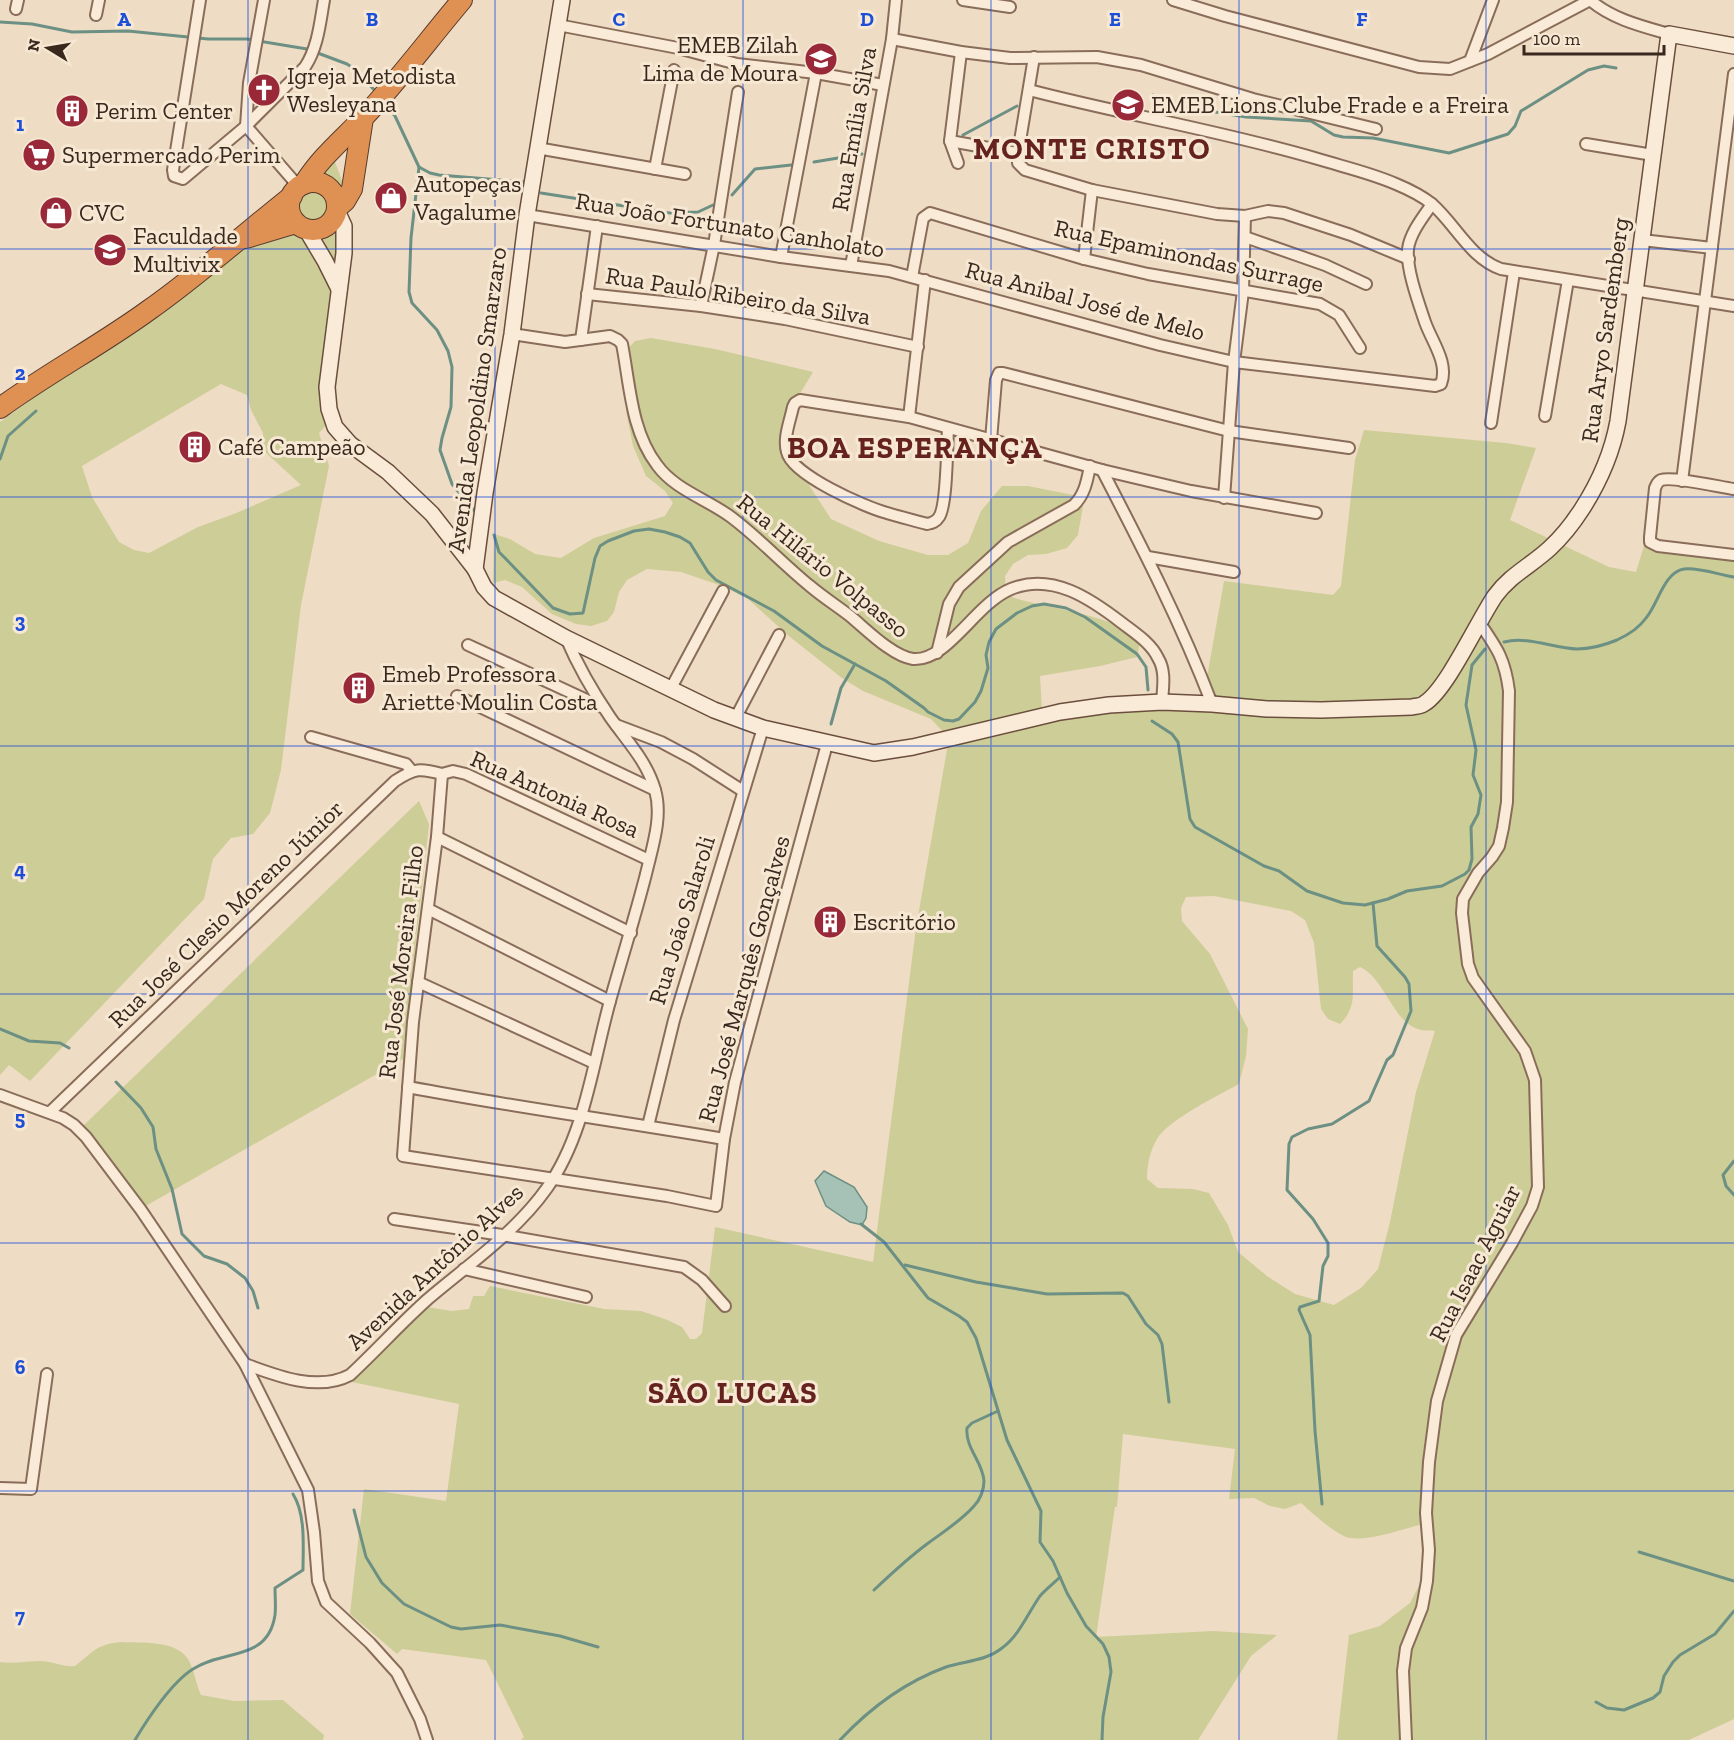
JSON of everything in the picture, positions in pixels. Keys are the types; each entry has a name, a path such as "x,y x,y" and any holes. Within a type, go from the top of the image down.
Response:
{"highway":[{"path":"0,408 175,292 298,189 331,148 392,85 462,0"},
{"path":"235,242 301,226 317,230 328,226 352,189 368,112"},
{"path":"301,226 290,213 298,189 315,182 326,186 334,194 337,210"}],"street":[{"path":"96,15 99,0"},
{"path":"200,0 173,170 174,176 183,179 246,126 297,75 314,50 324,0"},
{"path":"264,0 247,99 246,126 298,189"},
{"name":"Avenida Leopoldino Smarzaro","path":"562,0 537,148 512,334 485,493 475,569 484,587 494,598 566,638 670,690 735,719 827,744 874,753 889,752 1085,707 1162,702 1321,710 1398,708 1424,704 1439,689 1479,622"},
{"name":"Rua Emília Silva","path":"850,266 892,39 896,0"},
{"path":"963,0 1010,7"},
{"path":"1173,0 1419,67 1450,69 1488,54 1590,0 1612,16 1669,34 1734,45"},
{"path":"1470,61 1494,0"},
{"path":"558,25 678,48 738,63 816,73 883,85"},
{"name":"Rua Aryo Sardemberg","path":"1479,622 1509,580 1550,549 1566,531 1600,479 1613,446 1636,292 1669,34"},
{"path":"892,39 961,52 1010,58 1097,57 1142,64 1253,99 1376,129"},
{"path":"958,163 950,141 961,52"},
{"path":"1034,57 1018,153 1020,166 1030,171 1092,190 1217,214 1245,216 1268,211 1284,213 1351,235 1409,259 1408,250 1411,239 1432,204"},
{"path":"655,169 674,70"},
{"path":"781,257 816,73"},
{"path":"1682,481 1734,74"},
{"path":"1029,90 1289,151 1396,184 1432,204 1480,258 1491,266 1514,272 1734,306"},
{"path":"701,306 714,245 738,92"},
{"path":"950,141 1018,153"},
{"path":"1586,144 1653,155"},
{"path":"537,148 685,174"},
{"path":"1084,259 1092,190"},
{"path":"337,210 344,226 345,239 327,387 329,409 335,427 350,444 413,494 439,522 475,569"},
{"name":"Rua Epaminondas Surrage","path":"912,277 923,218 930,213 1084,259 1148,274 1320,304 1340,315 1360,348"},
{"name":"Rua João Fortunato Canholato","path":"527,215 781,257 889,271 925,280"},
{"path":"1224,498 1234,362 1243,291 1245,216"},
{"path":"301,226 325,261 339,289"},
{"path":"581,340 597,226"},
{"path":"1245,237 1325,265 1366,284"},
{"path":"1642,240 1712,248"},
{"name":"Rua Anibal José de Melo","path":"925,280 1160,345 1234,362 1435,386 1441,384 1444,376 1443,365 1426,323 1409,259"},
{"path":"1491,423 1514,272"},
{"path":"909,417 925,280"},
{"path":"1545,416 1568,280"},
{"name":"Rua Paulo Ribeiro da Silva","path":"587,294 701,306 784,319 918,347"},
{"name":"Rua Hilário Volpasso","path":"512,334 565,342 610,336 618,339 622,344 634,414 656,464 674,483 722,510 811,587 895,652 904,657 923,659 937,653"},
{"path":"991,440 996,380 999,373 1004,373 1229,431 1349,448"},
{"path":"948,428 943,506 938,519 927,524 864,505 819,483 796,467 787,453 786,441 793,407 797,401 909,417 1102,470 1224,498 1316,513"},
{"path":"937,653 949,604 959,587 1008,542 1074,506 1085,491 1090,466"},
{"path":"1102,470 1148,557 1192,651 1212,704"},
{"path":"1734,489 1682,481 1662,480 1658,482 1655,488 1650,542 1658,546 1734,555"},
{"path":"1148,557 1234,572"},
{"path":"937,653 982,608 1010,589 1041,585 1063,588 1088,598 1154,650 1162,666 1162,702"},
{"path":"670,690 723,591"},
{"name":"Rua Isaac Aguiar","path":"1406,1740 1403,1671 1406,1648 1422,1608 1427,1581 1429,1550 1426,1513 1429,1462 1437,1401 1456,1335 1512,1243 1532,1206 1538,1187 1535,1080 1526,1051 1473,978 1468,964 1462,913 1463,899 1469,886 1499,846 1507,802 1509,701 1507,676 1499,651 1479,622"},
{"path":"735,719 779,635"},
{"name":"Avenida Antônio Alves","path":"245,1365 281,1377 314,1382 341,1380 351,1376 427,1300 502,1235 536,1202 553,1178 569,1148 581,1114 610,1001 631,933 656,832 658,808 655,790 640,756 604,708 581,672 566,638"},
{"path":"468,645 604,708"},
{"path":"457,696 655,790"},
{"path":"616,724 661,742 693,759 743,791"},
{"name":"Rua João Salaroli","path":"648,1126 674,1020 763,728"},
{"path":"311,737 406,764 411,771 424,769 442,774"},
{"name":"Rua José Marquês Gonçalves","path":"553,1178 716,1206 724,1139 735,1082 827,744"},
{"name":"Rua José Clesio Moreno Júnior","path":"50,1112 395,781 411,771"},
{"name":"Rua Antonia Rosa","path":"442,774 453,771 466,774 649,860"},
{"name":"Rua José Moreira Filho","path":"442,774 437,837 412,1022 403,1156 553,1178"},
{"path":"437,837 631,933"},
{"path":"428,909 610,1001"},
{"path":"418,982 594,1063"},
{"path":"408,1087 503,1105 581,1114 724,1139"},
{"path":"0,1095 50,1112 74,1125 86,1137 141,1210 245,1365 308,1490 318,1581 326,1602 397,1673 420,1719 427,1740"},
{"path":"394,1219 502,1235 684,1267 702,1280 726,1306"},
{"path":"464,1269 586,1297"},
{"path":"0,1488 31,1489 47,1374"}],"green space":[{"path":"335,162 348,197 340,263 330,421 319,433 329,466 301,605 281,770 270,813 253,834 231,838 213,859 204,899 30,1081 9,1065 0,1075 0,422 207,273 279,214","holes":["221,384 247,395 251,410 263,433 263,450 301,485 198,527 149,553 134,550 119,542 92,497 82,466"]},
{"path":"651,338 715,349 813,372 789,412 781,451 805,479 831,519 879,541 928,555 948,555 968,543 981,511 1002,486 1028,486 1073,495 1083,506 1078,535 1067,548 1046,554 1028,555 1013,564 1005,576 1006,595 1115,624 1140,642 1137,657 1040,676 1042,711 1202,706 1224,581 1333,595 1341,586 1355,460 1364,430 1506,443 1536,448 1510,520 1609,567 1636,572 1644,546 1734,557 1734,1719 1689,1740 1337,1740 1349,1635 1380,1626 1410,1603 1424,1576 1423,1524 1377,1536 1350,1538 1317,1518 1301,1503 1285,1509 1270,1506 1254,1498 1229,1499 1235,1449 1123,1434 1117,1507 1115,1507 1096,1637 1213,1631 1277,1635 1251,1656 1198,1740 521,1740 524,1737 486,1660 402,1649 397,1654 350,1614 364,1489 446,1501 459,1404 352,1382 421,1306 452,1311 469,1309 473,1296 484,1296 490,1286 604,1309 641,1311 682,1327 690,1339 696,1339 702,1333 715,1227 873,1262 916,928 949,738 931,719 863,691 842,678 790,637 748,599 722,586 681,572 647,569 627,580 619,592 614,612 607,621 591,626 576,624 552,614 522,587 505,580 493,583 494,534 510,539 535,554 561,558 594,538 665,516 673,503 665,491 646,476 633,446 626,411 626,351 635,341","holes":["1214,896 1291,911 1305,920 1314,943 1321,1009 1328,1019 1340,1024 1349,1012 1353,971 1360,967 1376,981 1396,1010 1411,1026 1421,1030 1435,1031 1416,1092 1390,1222 1378,1269 1361,1288 1334,1305 1295,1294 1267,1276 1238,1252 1228,1225 1209,1193 1193,1189 1158,1188 1147,1179 1148,1163 1157,1139 1172,1124 1239,1084 1246,1056 1248,1029 1210,954 1182,921 1181,908 1186,897"]},
{"path":"419,801 429,824 403,1059 144,1207 83,1126"},
{"path":"121,1642 158,1644 175,1648 188,1659 201,1695 234,1701 283,1700 324,1735 323,1740 0,1740 0,1662 42,1661 75,1666 101,1647"}],"shaded area":[{"path":"824,1171 854,1187 867,1207 866,1218 862,1225 850,1222 826,1206 815,1181"}],"waterway":[{"path":"0,22 32,24 72,32 128,31 208,39 247,39 307,49 347,64 356,70 377,93"},
{"path":"1153,95 1172,105 1246,117 1311,121 1334,135 1373,138 1449,153 1508,134 1515,126 1521,111 1588,70 1604,66 1616,68"},
{"path":"385,103 395,116 419,167 411,238 409,292 412,303 437,330 448,351 452,367 451,407 440,450 452,484 477,514"},
{"path":"963,135 1017,106"},
{"path":"814,162 862,154"},
{"path":"732,195 755,169 791,165"},
{"path":"419,167 439,175 524,182"},
{"path":"541,193 669,213 698,212 713,205"},
{"path":"0,459 8,436 36,411"},
{"path":"494,535 499,552 553,608 570,614 583,613 595,558 600,546 634,531 649,529 680,537 690,543 708,572 716,580 774,611 822,646 886,681 928,712 944,720 959,719 975,702 988,668 986,655 989,642 996,629 1017,613 1032,606 1044,604 1066,608 1085,617 1137,654 1146,667 1148,690"},
{"path":"1504,642 1522,640 1577,649 1602,645 1625,636 1640,625 1650,612 1666,582 1677,571 1696,569 1734,577"},
{"path":"1152,721 1172,734 1178,742 1190,819 1195,827 1264,866 1279,871 1307,891 1343,903 1365,905 1407,891 1442,886 1469,870 1472,859 1471,827 1478,814 1481,795 1473,775 1476,750 1466,705 1472,665 1485,649"},
{"path":"831,724 841,688 855,664"},
{"path":"1322,1504 1315,1431 1310,1335 1299,1310 1300,1307 1319,1301 1323,1266 1328,1256 1328,1243 1313,1219 1287,1190 1289,1144 1292,1137 1308,1129 1332,1124 1369,1101 1387,1060 1393,1055 1411,1011 1409,984 1377,946 1373,903"},
{"path":"0,1029 29,1041 60,1043 69,1048"},
{"path":"116,1082 141,1108 153,1127 156,1149 172,1189 182,1234 204,1256 227,1264 245,1278 253,1291 258,1308"},
{"path":"1734,1161 1723,1175 1726,1186 1734,1195"},
{"path":"861,1224 884,1242 928,1298 967,1322 976,1338 1007,1440 1041,1511 1040,1542 1053,1561 1067,1593 1086,1626 1103,1644 1109,1657 1111,1672 1103,1717 1102,1740"},
{"path":"905,1265 976,1282 1047,1294 1123,1293 1128,1296 1146,1324 1158,1335 1162,1344 1169,1402"},
{"path":"874,1590 913,1555 963,1517 978,1501 984,1481 983,1474 969,1442 967,1428 972,1423 998,1411"},
{"path":"135,1740 161,1701 185,1675 205,1663 254,1647 271,1630 275,1615 275,1588 303,1570 302,1521 293,1494"},
{"path":"354,1510 366,1557 382,1583 404,1604 451,1627 461,1629 500,1625 560,1636 598,1647"},
{"path":"1639,1552 1734,1581"},
{"path":"840,1740 863,1717 916,1680 946,1667 989,1656 1002,1648 1018,1631 1040,1596 1060,1577"},
{"path":"1596,1702 1607,1708 1624,1710 1653,1698 1660,1692 1664,1676 1673,1662 1680,1655 1715,1634 1734,1611"}],"place":[{"name":"EMEB Zilah Lima de Moura","path":"821,59"},
{"name":"Igreja Metodista Wesleyana","path":"264,90"},
{"name":"EMEB Lions Clube Frade e a Freira","path":"1128,105"},
{"name":"Perim Center","path":"72,111"},
{"name":"Supermercado Perim","path":"39,155"},
{"name":"Autopeças Vagalume","path":"391,198"},
{"name":"CVC","path":"56,213"},
{"name":"Faculdade Multivix","path":"110,250"},
{"name":"Café Campeão","path":"195,447"},
{"name":"Emeb Professora Ariette Moulin Costa","path":"359,688"},
{"name":"Escritório","path":"830,922"}],"district":[{"name":"MONTE CRISTO","path":"1092,149"},
{"name":"BOA ESPERANÇA","path":"915,448"},
{"name":"SÃO LUCAS","path":"733,1393"}]}
